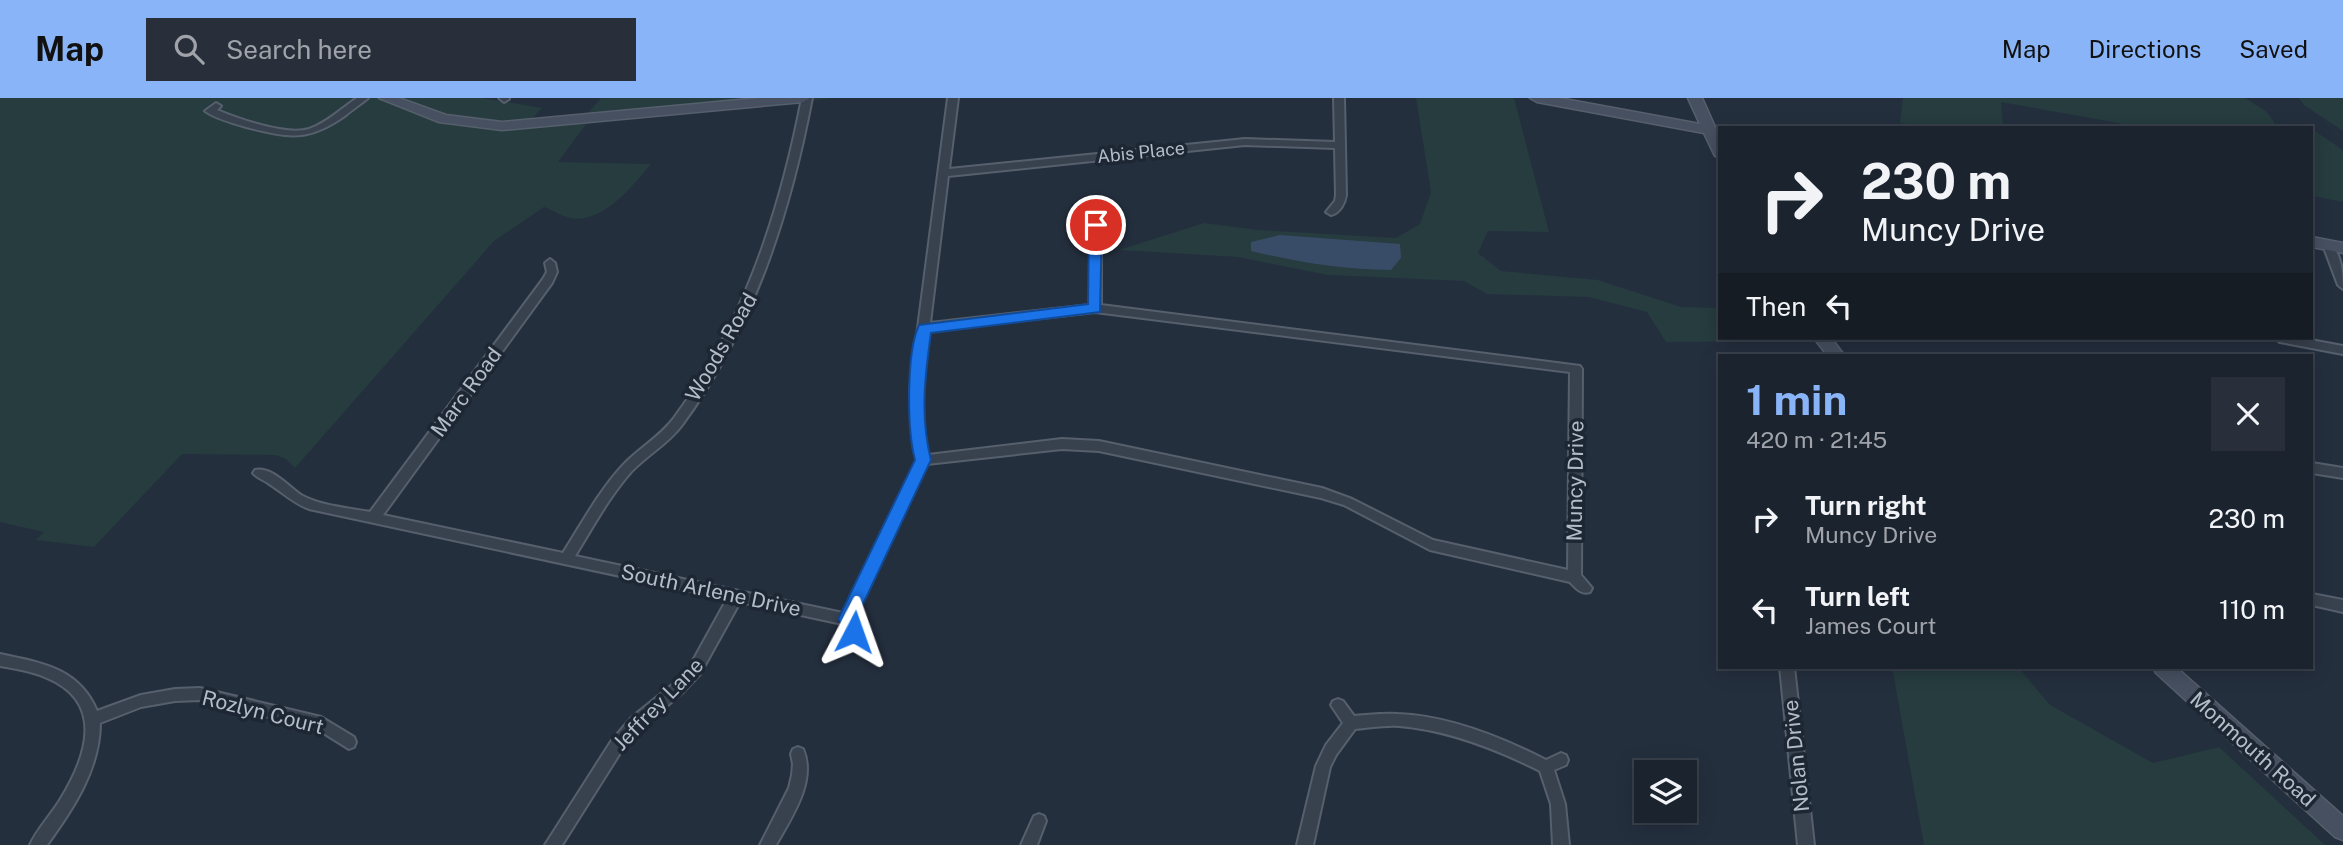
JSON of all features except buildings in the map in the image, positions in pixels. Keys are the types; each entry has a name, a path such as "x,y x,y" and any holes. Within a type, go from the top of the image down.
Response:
{"street":[{"path":"216,106 210,111 228,118 293,132 309,132 363,98"},
{"path":"386,98 444,119 502,126 805,98"},
{"name":"Woods Road","path":"566,559 618,480 634,462 661,441 679,420 725,347 748,302 773,241 805,98"},
{"path":"953,98 916,389 919,444 923,460 1062,444 1099,446 1322,493 1348,502 1430,545 1574,578 1585,588"},
{"path":"1331,212 1340,202 1341,195 1339,98"},
{"path":"1537,98 1715,131"},
{"path":"1695,98 1715,131"},
{"name":"Abis Place","path":"943,173 1235,143 1340,145"},
{"path":"1095,308 1096,225"},
{"path":"2313,242 2336,247 2343,285"},
{"name":"Marc Road","path":"373,518 548,280 552,272 550,263"},
{"name":"Muncy Drive","path":"924,328 1095,308 1582,366 1574,578"},
{"path":"1824,340 1835,354"},
{"path":"2290,340 2343,351"},
{"name":"South Arlene Drive","path":"259,473 275,481 303,502 736,596 851,625 923,460"},
{"path":"2313,468 2343,473"},
{"name":"Jeffrey Lane","path":"553,845 617,745 695,670 736,596"},
{"path":"2313,600 2343,606"},
{"path":"0,660 52,673 65,680 84,698 93,719 92,747 84,773 73,795 38,845"},
{"name":"Nolan Drive","path":"1787,669 1806,845"},
{"name":"Monmouth Road","path":"2165,669 2343,830"},
{"name":"Rozlyn Court","path":"93,719 152,699 200,694 321,723 349,742"},
{"path":"1338,705 1351,723"},
{"path":"1305,845 1323,766 1331,750 1351,723 1390,720 1417,723 1497,743 1546,767 1558,804 1561,845"},
{"path":"768,845 801,776 798,754"},
{"path":"1546,767 1560,760"},
{"path":"1029,845 1039,821"}],"green space":[{"path":"0,98 482,98 542,108 527,124 583,119 601,98 834,98 587,123 558,162 651,164 616,202 594,215 582,218 570,218 544,207 494,241 295,468 286,459 276,455 182,454 94,547 36,540 44,532 0,522"},
{"path":"1416,98 1514,98 1549,232 1488,231 1478,253 1501,271 1598,280 1681,307 1718,308 1718,340 1800,341 1666,342 1647,312 1589,297 1487,294 1464,281 1328,275 1238,257 1119,250 1204,223 1258,230 1396,238 1420,224 1431,192"},
{"path":"1903,98 2245,98 2267,112 2277,126 2134,126 2001,102 2003,126 1916,126 1900,123"},
{"path":"2299,98 2343,98 2343,131 2304,105"},
{"path":"2313,130 2343,150 2343,202 2313,196"},
{"path":"1892,669 2020,669 2050,705 2153,763 2219,747 2325,845 1924,845"}],"water":[{"path":"1280,235 1400,244 1401,258 1391,270 1373,270 1320,265 1251,251 1251,242"}],"route":[{"path":"854,632 847,619 923,460 919,444 916,389 924,328 1095,308 1096,225"}]}
